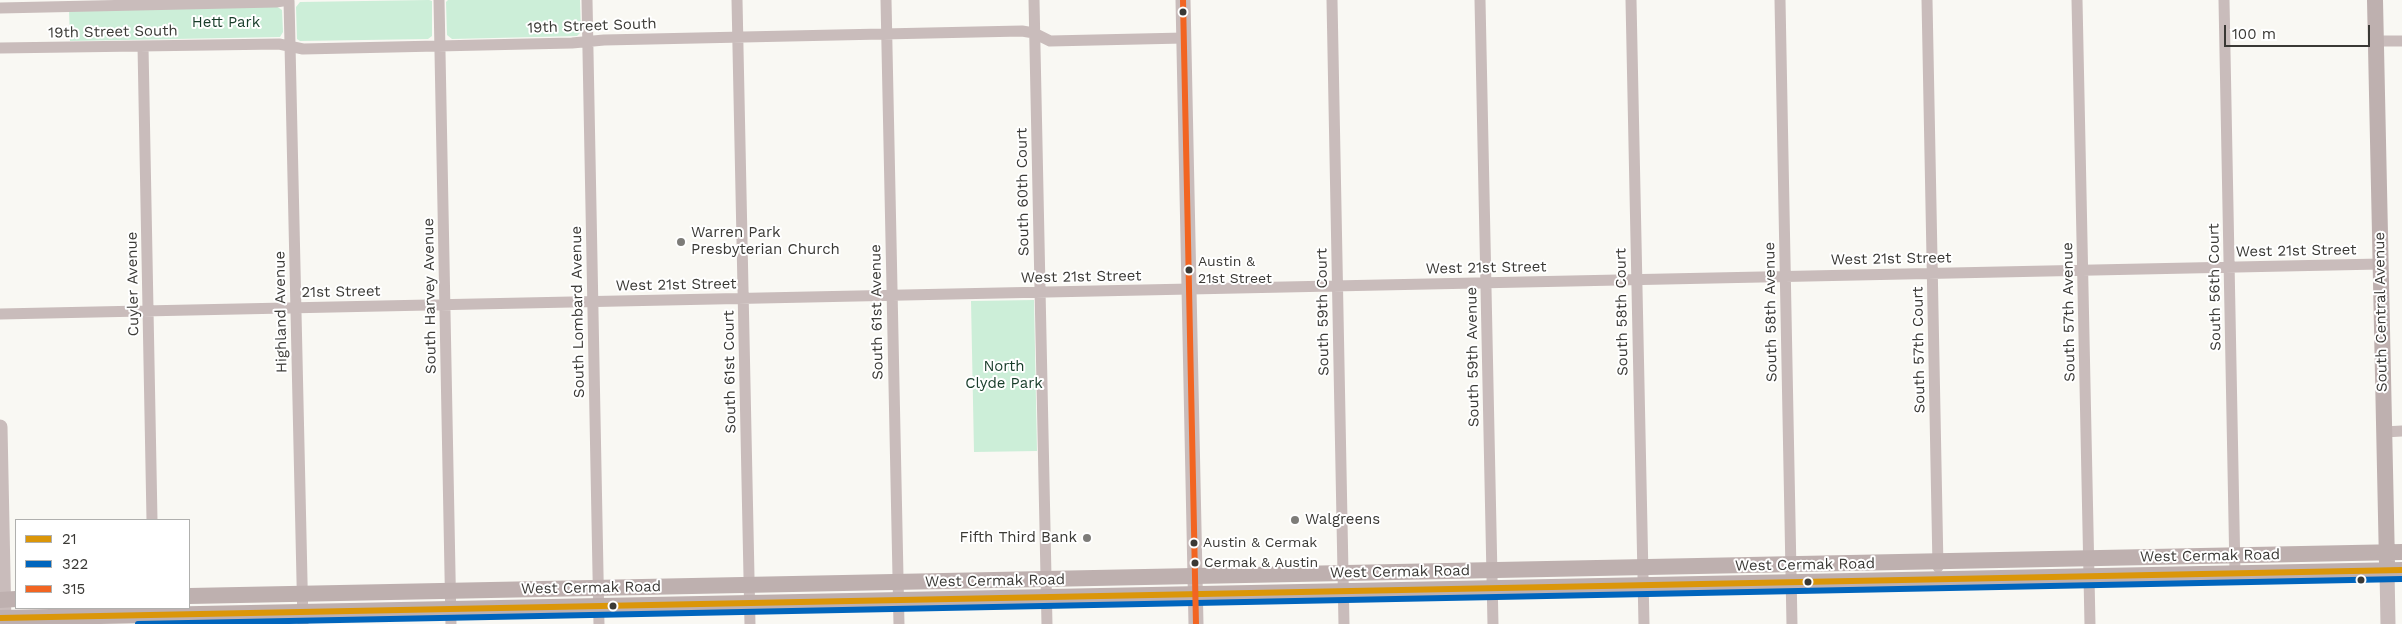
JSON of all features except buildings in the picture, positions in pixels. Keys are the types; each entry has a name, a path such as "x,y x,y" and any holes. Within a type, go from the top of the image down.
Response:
{"main road":[{"name":"South Central Avenue","path":"2375,0 2384,432 2394,570"},
{"name":"West Cermak Road","path":"2,620 154,615 302,618 451,616 898,583 2394,553"},
{"name":"West Cermak Road","path":"190,596 599,588 898,599 2394,570"}],"street":[{"path":"0,8 141,3 276,2 289,0"},
{"name":"Highland Avenue","path":"289,0 302,618"},
{"name":"South Harvey Avenue","path":"438,0 451,616"},
{"name":"South Lombard Avenue","path":"587,0 599,624"},
{"name":"South 61st Court","path":"737,0 750,624"},
{"name":"South 61st Avenue","path":"886,0 899,624"},
{"name":"South 60th Court","path":"1034,0 1047,624"},
{"path":"1183,0 1196,624"},
{"name":"South 59th Court","path":"1332,0 1344,624"},
{"name":"South 59th Avenue","path":"1480,0 1493,624"},
{"name":"South 58th Court","path":"1631,0 1644,624"},
{"name":"South 58th Avenue","path":"1780,0 1792,624"},
{"name":"South 57th Court","path":"1927,0 1938,579"},
{"name":"South 57th Avenue","path":"2077,0 2090,624"},
{"name":"South 56th Court","path":"2224,0 2235,573"},
{"name":"19th Street South","path":"0,48 280,44 303,49 1022,31 1034,33 1050,41 1184,38"},
{"path":"2376,41 2402,41"},
{"name":"Cuyler Avenue","path":"143,46 152,519"},
{"name":"West 21st Street","path":"593,302 2380,264"},
{"name":"21st Street","path":"0,314 593,302"},
{"path":"0,427 6,600 2,620"},
{"path":"2384,432 2402,431"},
{"name":"South Central Avenue","path":"2388,624 2394,570"}],"green space":[{"path":"448,0 580,0 581,32 577,36 452,39 447,35 446,2"},
{"path":"432,1 432,36 428,39 300,41 297,39 296,7 300,2"},
{"name":"Hett Park","path":"276,6 282,10 283,32 280,37 70,41 69,10"},
{"name":"North Clyde Park","path":"1034,300 1037,451 974,452 971,301"}],"transit line":[{"name":"315","path":"1183,0 1196,624"},
{"name":"21","path":"0,618 2402,570"},
{"name":"322","path":"138,624 2402,579"}],"place":[{"name":"Warren Park Presbyterian Church","path":"681,242"},
{"name":"Austin & 21st Street","path":"1189,270"},
{"name":"Walgreens","path":"1295,520"},
{"name":"Fifth Third Bank","path":"1087,538"},
{"name":"Austin & Cermak","path":"1194,543"},
{"name":"Cermak & Austin","path":"1195,563"}]}
